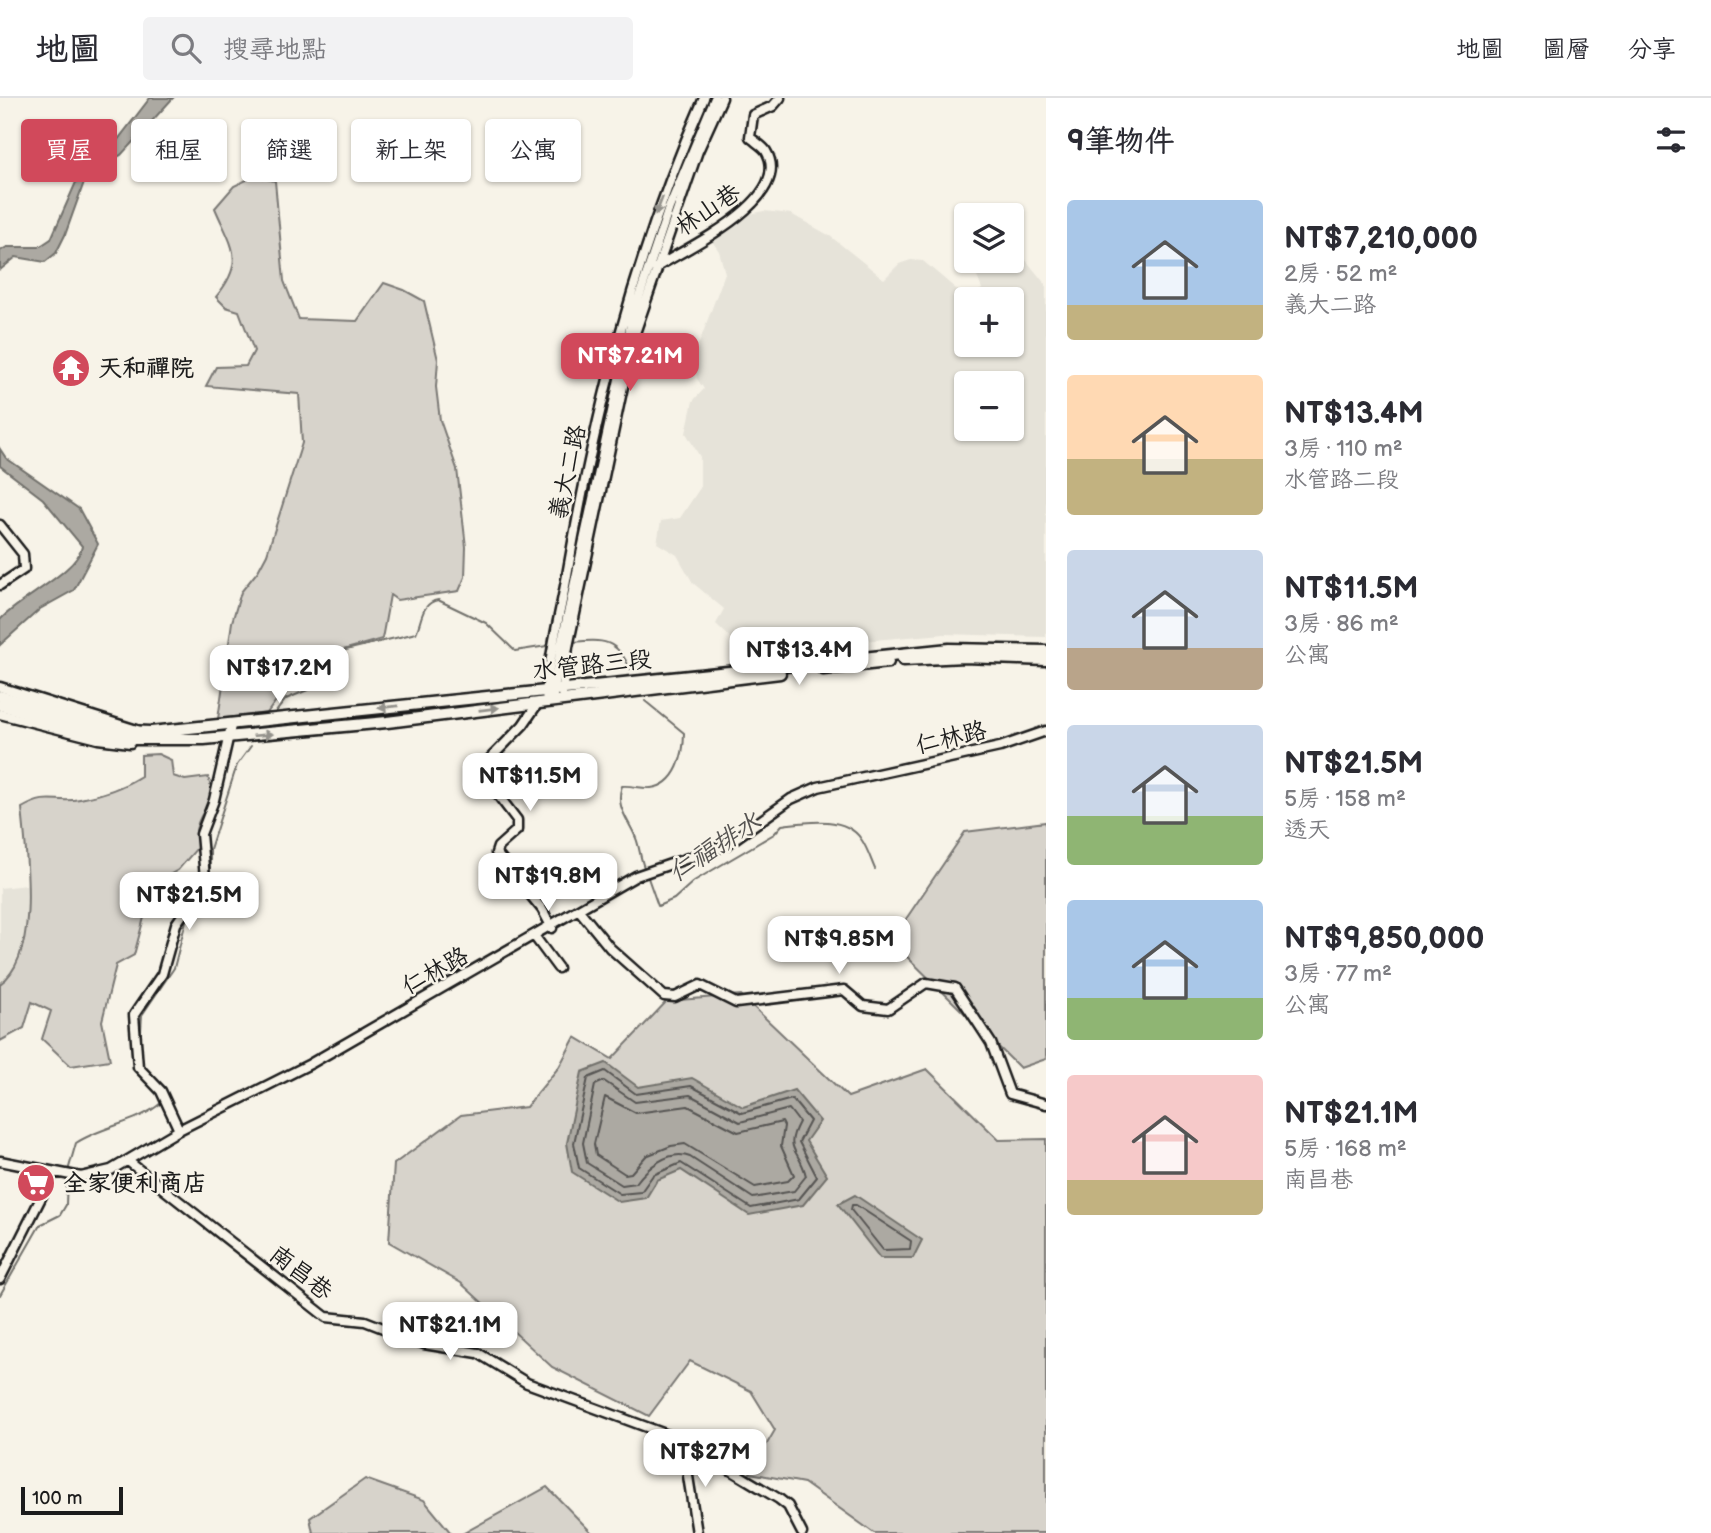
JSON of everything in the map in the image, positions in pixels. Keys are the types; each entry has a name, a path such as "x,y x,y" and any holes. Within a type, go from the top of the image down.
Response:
{"main road":[{"name":"水管路三段","path":"2,701 125,739 150,741 228,738 948,649 1046,651"},
{"path":"551,696 914,659 964,657 1046,660"},
{"name":"水管路三段","path":"2,701 125,731 142,732 551,696"}],"street":[{"name":"義大二路","path":"551,696 578,515 623,313 657,212 704,98"},
{"name":"義大二路","path":"551,696 568,647 633,338 652,267 674,196 715,98"},
{"name":"義大二路","path":"652,267 722,98"},
{"name":"林山巷","path":"652,267 751,208 765,191 770,164 766,151 750,137 752,115 773,106 780,98"},
{"path":"638,266 652,267"},
{"path":"0,525 23,554 24,569 0,585"},
{"path":"551,696 479,770 517,820 517,830 496,853 542,909 552,928"},
{"path":"179,1130 161,1091 138,1067 134,1016 162,974 176,924 203,885 205,878 201,834 214,800 230,726"},
{"name":"仁林路","path":"0,1161 58,1173 93,1176 128,1161 179,1130 310,1063 552,928 636,876 726,845 791,799 818,787 1013,744 1046,731"},
{"path":"579,910 610,948 664,996 675,997 700,985 736,1003 844,990 863,1006 888,1009 926,983 955,988 991,1043 1010,1094 1046,1104"},
{"path":"535,937 558,968"},
{"name":"南昌巷","path":"128,1161 326,1317 365,1321 424,1344 478,1353 527,1384 689,1444 788,1506 802,1533"},
{"path":"0,1279 58,1173"},
{"path":"689,1444 688,1476 697,1533"}],"shaded area":[{"path":"242,182 275,182 284,281 299,319 357,321 384,283 424,301 438,360 436,387 440,420 457,469 466,547 465,577 459,591 397,600 390,595 382,639 332,653 308,653 307,683 284,690 267,713 218,719 232,622 241,592 258,571 267,554 302,443 299,394 206,386 216,367 246,366 254,351 239,311 226,307 216,297 226,284 234,263 231,243 215,208 234,186"},
{"path":"764,211 791,214 830,236 884,279 899,264 911,260 923,261 954,287 954,357 1024,357 1024,287 981,287 976,274 1024,273 1025,259 1046,285 1046,637 944,634 850,642 752,658 716,624 724,609 693,583 677,555 657,543 661,521 680,518 700,488 700,457 686,433 693,401 704,389 697,379 694,357 725,273 719,251 711,240 745,215"},
{"path":"158,754 171,760 173,776 185,780 208,777 211,794 196,830 198,847 178,870 166,877 161,893 150,895 134,955 116,965 102,1021 110,1060 71,1066 42,1039 51,1011 32,1002 24,1028 0,1041 0,984 13,970 21,951 26,927 28,876 22,808 46,799 80,799 120,787 141,776 141,755"},
{"path":"1046,822 1046,1059 1020,1068 891,941 965,832"},
{"path":"27,885 27,935 8,979 0,984 0,888"},
{"path":"741,995 848,1097 927,1069 999,1140 1046,1139 1046,1533 874,1533 804,1483 750,1473 775,1430 751,1391 690,1361 649,1416 552,1367 461,1283 389,1242 394,1164 461,1115 526,1107 559,1067 575,1037 612,1059 667,1001"},
{"path":"365,1479 424,1500 451,1533 313,1533 310,1518"},
{"path":"547,1487 592,1533 464,1533"}],"water":[{"path":"150,98 173,98 154,119 134,119"},
{"path":"131,123 131,144 117,157 117,141"},
{"path":"76,182 86,182 56,253 45,262 16,257 0,270 0,251 7,247 39,247 51,239"},
{"path":"0,449 6,458 79,509 98,544 74,590 40,609 0,645 0,620 59,575 78,555 82,546 43,499 0,466"},
{"path":"606,1063 638,1087 692,1078 743,1107 794,1090 820,1121 806,1141 827,1176 803,1205 749,1215 681,1170 657,1180 646,1198 619,1202 572,1172 567,1143 582,1072"},
{"path":"855,1195 922,1240 913,1258 880,1258 838,1204"}],"waterway":[{"name":"仁福排水","path":"275,713 286,699 310,689 313,658 416,633 425,609 438,600 486,623 515,651 547,646"},
{"name":"仁福排水","path":"573,642 608,643 620,652 630,669"},
{"name":"仁福排水","path":"645,701 684,733 680,759 673,775 667,781 651,788 622,786 620,801 637,841 645,870"},
{"name":"仁福排水","path":"140,1047 142,1015 174,968 187,917 210,891 210,849 237,765 251,746"},
{"name":"仁福排水","path":"647,875 658,906 674,899 694,881 774,834 782,825 813,822 835,823 854,831 863,842 875,869"},
{"name":"仁福排水","path":"159,1083 166,1092"},
{"name":"仁福排水","path":"68,1171 76,1143 142,1115 161,1103"},
{"name":"仁福排水","path":"0,1295 40,1225 60,1215 66,1205 67,1177"}],"place":[{"name":"天和禪院","path":"71,368"},
{"name":"全家便利商店","path":"36,1183"}]}
